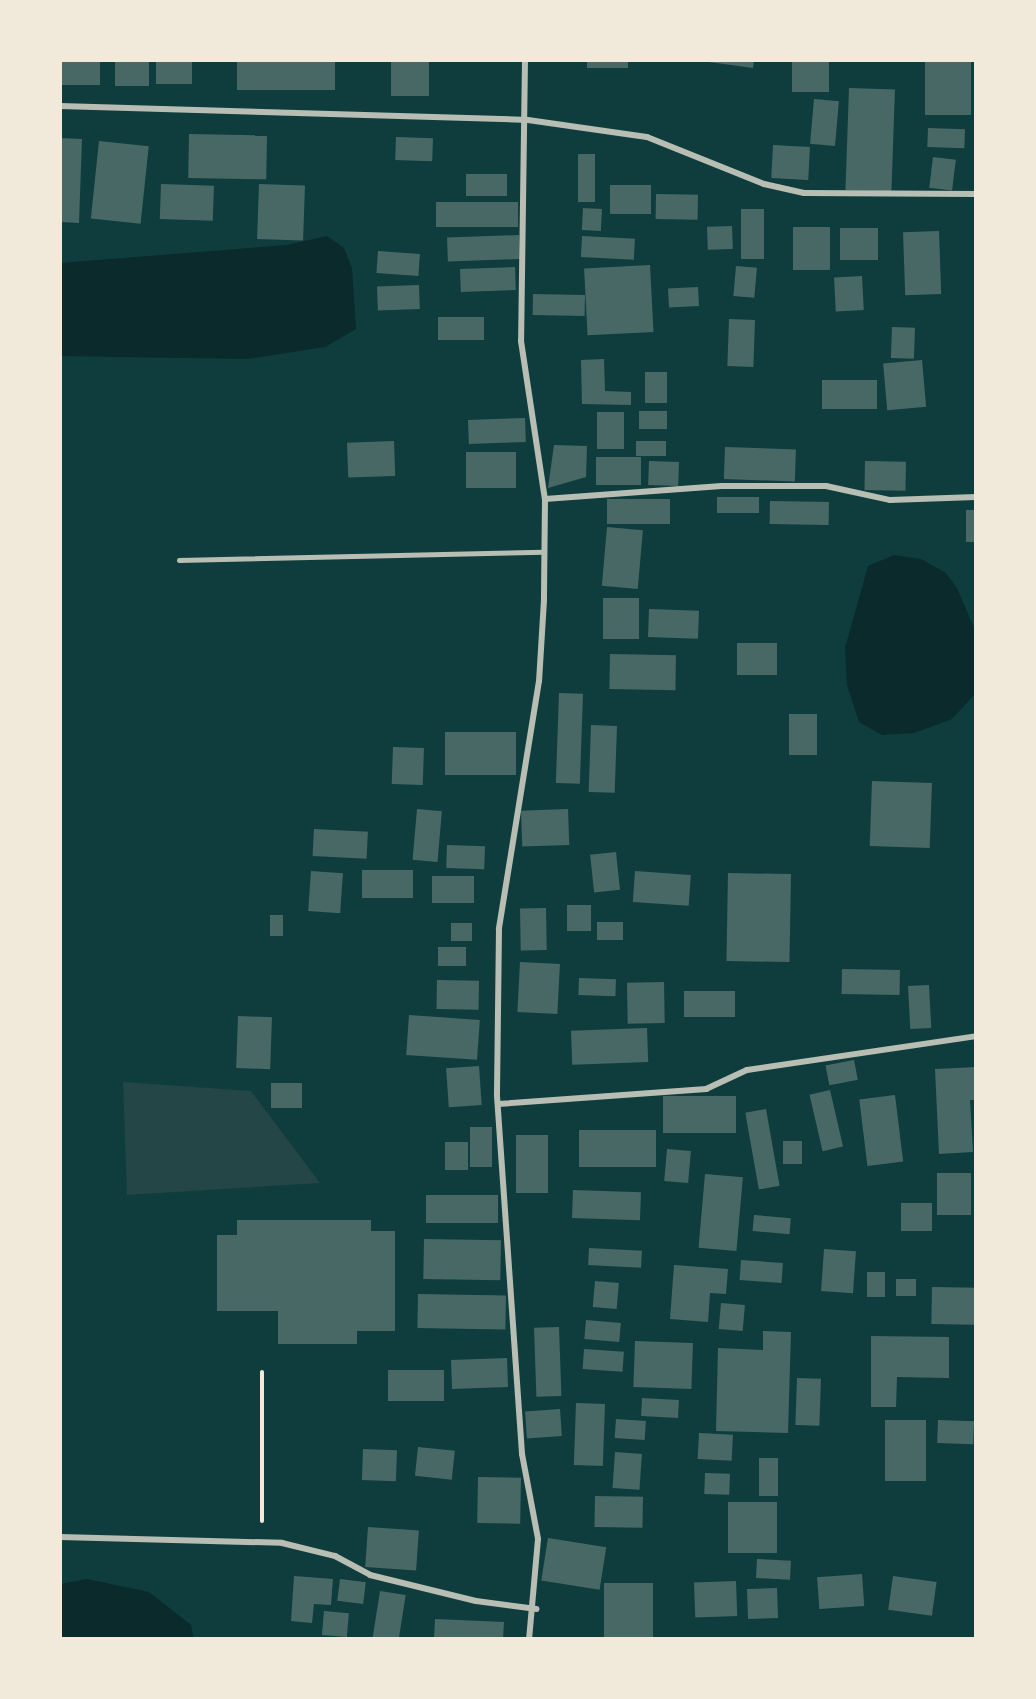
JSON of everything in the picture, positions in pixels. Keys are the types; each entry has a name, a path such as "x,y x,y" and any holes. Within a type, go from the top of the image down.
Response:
{"street":[{"path":"525,60 528,120 521,341 545,499 544,552 539,681 499,929 498,1104 522,1454 538,1539 536,1609 529,1639"},
{"path":"60,106 528,120 647,136 764,184 804,193 976,194"},
{"path":"545,499 722,486 826,486 890,500 976,497"},
{"path":"498,1104 706,1089 747,1070 976,1036"},
{"path":"60,1537 261,1542 335,1556 370,1575 476,1601 536,1609"}],"lane":[{"path":"179,560 544,552"}],"path":[{"path":"261,1542 262,1371"}],"shaded area":[{"path":"327,236 344,248 352,268 356,329 325,347 247,359 60,356 60,263 287,245"},
{"path":"894,555 921,559 946,573 957,588 975,630 976,693 952,719 914,733 882,735 859,722 847,685 845,648 868,566"},
{"path":"123,1082 251,1091 320,1183 127,1195"},
{"path":"87,1579 149,1592 191,1625 194,1639 60,1639 60,1584"}],"building":[{"path":"60,60 100,60 100,85 60,85"},
{"path":"115,60 149,60 149,86 115,86"},
{"path":"156,60 192,60 192,84 156,84"},
{"path":"237,60 335,60 335,90 237,90"},
{"path":"391,60 429,60 429,96 391,96"},
{"path":"587,60 628,60 628,68 587,68"},
{"path":"694,60 754,60 753,68"},
{"path":"792,60 829,60 829,92 792,92"},
{"path":"925,60 971,60 971,115 925,115"},
{"path":"849,88 895,90 891,192 845,190"},
{"path":"814,99 839,101 835,146 810,144"},
{"path":"928,128 965,129 964,148 927,147"},
{"path":"189,134 267,135 266,179 188,178"},
{"path":"396,137 433,138 432,161 395,160"},
{"path":"60,138 82,139 79,223 60,222"},
{"path":"99,141 149,146 141,224 91,219"},
{"path":"773,145 810,147 808,180 771,178"},
{"path":"578,154 595,154 595,202 578,202"},
{"path":"933,157 956,160 952,191 929,188"},
{"path":"466,174 507,174 507,196 466,196"},
{"path":"161,184 214,186 213,221 160,219"},
{"path":"259,184 305,186 303,241 257,239"},
{"path":"610,185 651,185 651,214 610,214"},
{"path":"656,194 698,195 698,220 656,219"},
{"path":"436,202 518,202 518,227 436,227"},
{"path":"583,208 602,209 601,231 582,230"},
{"path":"741,209 764,209 764,259 741,259"},
{"path":"732,226 733,249 708,250 707,227"},
{"path":"793,227 830,227 830,270 793,270"},
{"path":"840,228 878,228 878,260 840,260"},
{"path":"939,231 941,294 905,295 903,232"},
{"path":"519,235 520,259 448,261 447,238"},
{"path":"582,236 635,239 634,260 581,257"},
{"path":"378,251 420,254 418,276 376,273"},
{"path":"650,265 654,332 588,335 584,268"},
{"path":"736,266 757,268 754,298 733,296"},
{"path":"515,267 516,290 461,292 460,269"},
{"path":"862,276 864,310 836,311 834,277"},
{"path":"419,285 420,309 378,310 377,286"},
{"path":"698,287 699,306 669,308 668,289"},
{"path":"533,294 585,295 585,316 533,315"},
{"path":"438,317 484,317 484,340 438,340"},
{"path":"729,319 755,320 753,367 727,366"},
{"path":"892,327 915,328 914,359 891,358"},
{"path":"604,359 605,391 631,392 631,405 582,404 581,360"},
{"path":"922,360 926,407 887,410 883,363"},
{"path":"645,372 667,372 667,403 645,403"},
{"path":"822,380 877,380 877,409 822,409"},
{"path":"639,411 667,411 667,429 639,429"},
{"path":"597,412 624,412 624,449 597,449"},
{"path":"525,418 526,442 469,444 468,420"},
{"path":"394,441 395,476 348,478 347,443"},
{"path":"636,441 666,441 666,456 636,456"},
{"path":"554,445 587,446 586,477 548,488"},
{"path":"725,447 796,449 795,481 724,479"},
{"path":"466,452 516,452 516,488 466,488"},
{"path":"596,457 641,457 641,485 596,485"},
{"path":"649,461 679,462 678,486 648,485"},
{"path":"865,461 906,462 905,491 864,490"},
{"path":"717,497 759,497 759,513 717,513"},
{"path":"607,499 670,499 670,524 607,524"},
{"path":"770,501 829,502 829,525 770,524"},
{"path":"966,510 976,510 976,542 966,542"},
{"path":"607,527 643,530 638,589 602,586"},
{"path":"603,598 639,598 639,639 603,639"},
{"path":"649,609 699,611 698,639 648,637"},
{"path":"737,643 777,643 777,675 737,675"},
{"path":"610,654 676,655 675,690 609,689"},
{"path":"559,693 583,694 580,784 556,783"},
{"path":"789,714 817,714 817,755 789,755"},
{"path":"591,725 617,726 615,793 589,792"},
{"path":"445,732 516,732 516,775 445,775"},
{"path":"393,747 424,748 423,785 392,784"},
{"path":"872,781 932,783 930,848 870,846"},
{"path":"417,809 442,811 437,862 413,860"},
{"path":"568,809 569,845 522,847 521,811"},
{"path":"314,829 368,832 367,859 313,856"},
{"path":"447,845 485,846 484,869 446,868"},
{"path":"616,852 620,890 594,893 590,855"},
{"path":"362,870 413,870 413,898 362,898"},
{"path":"311,871 343,873 340,913 308,911"},
{"path":"635,871 691,875 689,906 633,902"},
{"path":"728,873 791,874 789,962 726,961"},
{"path":"432,876 474,876 474,903 432,903"},
{"path":"567,905 591,905 591,931 567,931"},
{"path":"520,908 546,908 547,950 521,950"},
{"path":"270,915 283,915 283,936 270,936"},
{"path":"597,922 623,922 623,940 597,940"},
{"path":"451,923 472,923 472,941 451,941"},
{"path":"438,947 466,947 466,966 438,966"},
{"path":"520,962 560,964 557,1014 517,1012"},
{"path":"842,969 900,970 900,995 842,994"},
{"path":"579,978 616,979 615,996 578,995"},
{"path":"437,980 479,981 478,1010 436,1009"},
{"path":"664,982 665,1023 628,1024 627,983"},
{"path":"929,985 931,1028 910,1029 908,986"},
{"path":"684,991 735,991 735,1017 684,1017"},
{"path":"409,1015 480,1020 477,1060 406,1055"},
{"path":"238,1016 272,1017 270,1069 236,1068"},
{"path":"647,1028 648,1062 572,1065 571,1031"},
{"path":"854,1060 858,1080 829,1085 826,1066"},
{"path":"479,1066 482,1105 449,1107 446,1068"},
{"path":"976,1067 976,1100 970,1100 973,1152 939,1154 935,1069"},
{"path":"271,1083 302,1083 302,1108 271,1108"},
{"path":"830,1090 843,1147 823,1151 810,1095"},
{"path":"895,1095 903,1162 867,1166 859,1099"},
{"path":"663,1096 736,1096 736,1133 663,1133"},
{"path":"766,1109 780,1186 759,1189 745,1113"},
{"path":"470,1127 492,1127 492,1167 470,1167"},
{"path":"579,1130 656,1130 656,1167 579,1167"},
{"path":"516,1135 548,1135 548,1193 516,1193"},
{"path":"783,1141 802,1141 802,1164 783,1164"},
{"path":"445,1142 468,1142 468,1170 445,1170"},
{"path":"667,1149 691,1151 688,1183 664,1181"},
{"path":"937,1173 971,1173 971,1215 937,1215"},
{"path":"705,1174 743,1177 736,1251 699,1248"},
{"path":"573,1190 641,1192 640,1220 572,1218"},
{"path":"426,1195 498,1195 498,1223 426,1223"},
{"path":"901,1203 932,1203 932,1231 901,1231"},
{"path":"754,1215 791,1218 789,1234 753,1231"},
{"path":"237,1220 371,1220 371,1231 395,1231 395,1331 357,1331 357,1344 278,1344 278,1311 217,1311 217,1235 237,1235"},
{"path":"424,1239 501,1240 500,1280 423,1279"},
{"path":"589,1248 642,1251 641,1268 588,1265"},
{"path":"824,1249 856,1251 853,1293 821,1291"},
{"path":"741,1260 783,1263 782,1283 740,1280"},
{"path":"674,1265 728,1269 726,1294 710,1293 708,1322 670,1319"},
{"path":"867,1272 885,1272 885,1297 867,1297"},
{"path":"896,1279 916,1279 916,1296 896,1296"},
{"path":"595,1281 619,1283 617,1309 593,1307"},
{"path":"932,1287 976,1288 975,1325 931,1324"},
{"path":"418,1294 506,1296 505,1330 417,1328"},
{"path":"721,1303 745,1305 743,1331 719,1329"},
{"path":"586,1320 621,1323 619,1342 584,1339"},
{"path":"559,1327 561,1396 536,1397 534,1328"},
{"path":"763,1331 791,1332 788,1433 716,1431 718,1348 763,1350"},
{"path":"871,1336 949,1337 949,1378 897,1377 896,1407 871,1407"},
{"path":"635,1341 693,1343 691,1389 633,1387"},
{"path":"584,1349 624,1352 623,1372 583,1369"},
{"path":"507,1358 508,1387 452,1389 451,1360"},
{"path":"388,1370 444,1370 444,1401 388,1401"},
{"path":"797,1378 821,1379 819,1426 795,1425"},
{"path":"642,1398 679,1400 678,1418 641,1416"},
{"path":"576,1403 605,1404 603,1466 574,1465"},
{"path":"560,1409 562,1436 527,1438 525,1411"},
{"path":"616,1419 646,1421 645,1440 615,1438"},
{"path":"885,1420 926,1420 926,1481 885,1481"},
{"path":"938,1420 974,1421 973,1444 937,1443"},
{"path":"699,1433 733,1435 732,1461 698,1459"},
{"path":"418,1447 455,1451 452,1480 415,1476"},
{"path":"363,1449 397,1450 396,1481 362,1480"},
{"path":"615,1452 642,1454 639,1490 612,1488"},
{"path":"759,1458 778,1458 778,1496 759,1496"},
{"path":"705,1473 730,1474 729,1495 704,1494"},
{"path":"478,1477 521,1478 520,1524 477,1523"},
{"path":"595,1496 643,1497 642,1528 594,1527"},
{"path":"728,1502 777,1502 777,1553 728,1553"},
{"path":"368,1527 419,1531 416,1570 365,1567"},
{"path":"548,1538 606,1547 600,1590 541,1580"},
{"path":"757,1559 791,1561 790,1580 756,1578"},
{"path":"862,1574 864,1606 819,1609 817,1577"},
{"path":"294,1576 333,1579 331,1605 314,1604 312,1623 291,1621"},
{"path":"893,1576 937,1582 932,1616 888,1610"},
{"path":"340,1579 366,1582 363,1604 337,1601"},
{"path":"736,1581 737,1616 695,1617 694,1582"},
{"path":"604,1583 653,1583 653,1637 604,1637"},
{"path":"777,1588 778,1618 748,1619 747,1589"},
{"path":"380,1591 406,1595 399,1639 372,1639"},
{"path":"324,1611 349,1613 347,1637 322,1635"},
{"path":"435,1619 504,1622 503,1639 434,1639"}]}
